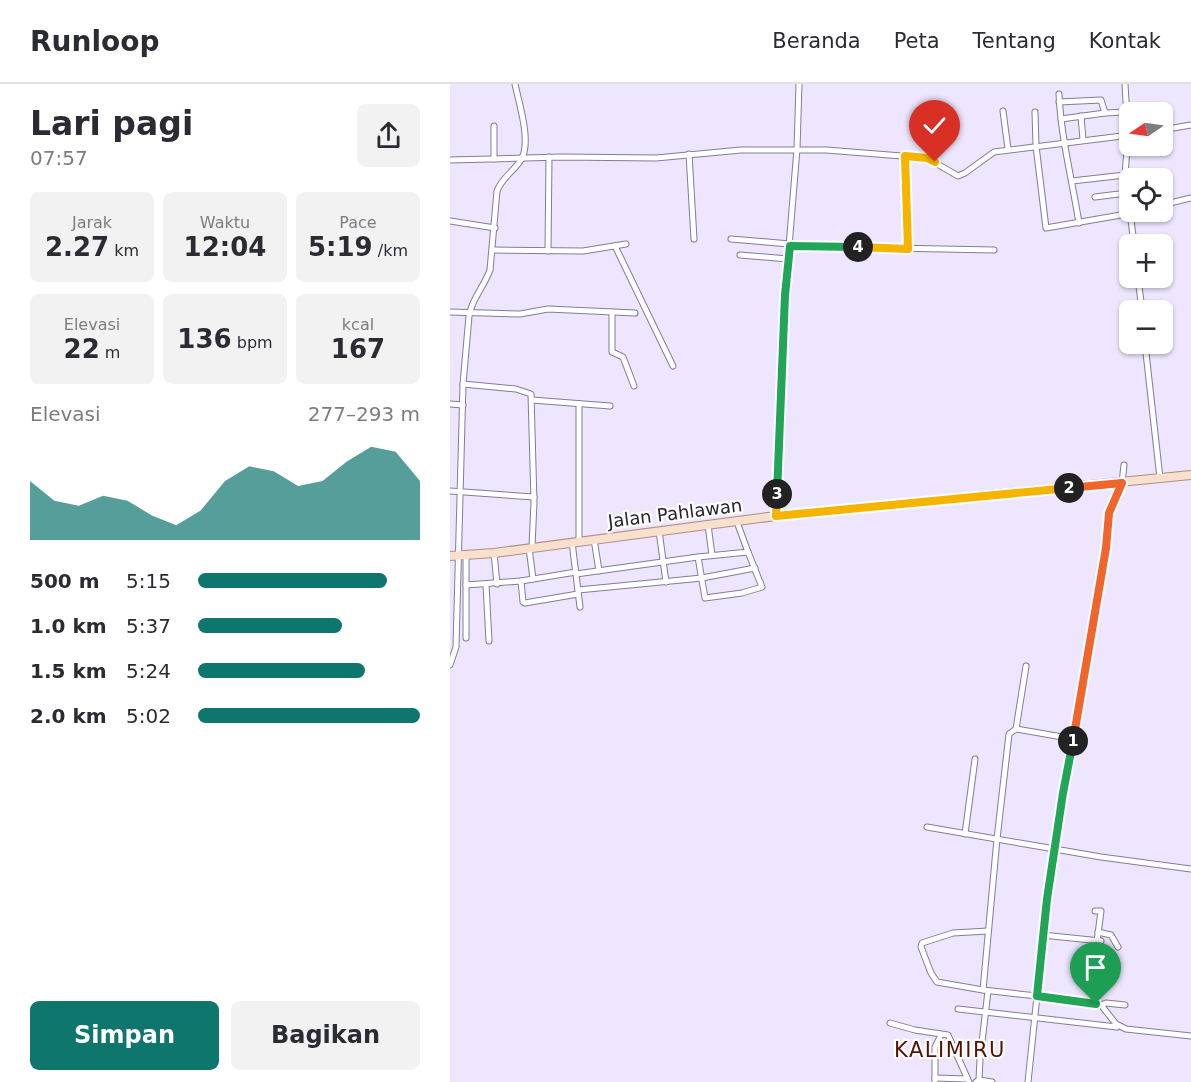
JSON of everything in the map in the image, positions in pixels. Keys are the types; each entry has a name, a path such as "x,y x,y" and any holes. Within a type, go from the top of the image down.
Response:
{"main road":[{"name":"Jalan Pahlawan","path":"458,556 776,516 1191,475"}],"street":[{"path":"450,665 456,647 452,631 458,556 463,384 470,312 474,299 487,279 493,250 497,191 500,183 522,158 525,137 515,84"},
{"path":"776,516 785,295 797,149 799,84"},
{"path":"1125,84 1126,102"},
{"path":"1059,93 1063,143 1079,223"},
{"path":"1059,102 1103,101 1105,113"},
{"path":"1071,102 1072,117"},
{"path":"1004,111 1008,149"},
{"path":"1035,112 1036,146 1045,227 1079,223 1119,214"},
{"path":"1061,119 1119,112"},
{"path":"1081,116 1083,140"},
{"path":"494,126 494,159"},
{"path":"1173,128 1191,126"},
{"path":"450,160 549,157 645,159 741,150 797,149 867,152 927,158 958,176 994,152 1119,136"},
{"path":"689,154 694,239"},
{"path":"905,156 908,249"},
{"path":"548,251 549,157"},
{"path":"1072,181 1119,176"},
{"path":"1095,197 1119,192"},
{"path":"1173,202 1191,198"},
{"path":"450,221 495,228"},
{"path":"731,239 790,245 994,250"},
{"path":"493,250 583,251 626,244"},
{"path":"615,246 673,366"},
{"path":"740,255 788,259"},
{"path":"450,312 524,314 548,309 635,313"},
{"path":"612,312 612,352 623,357 634,386"},
{"path":"1146,354 1160,478"},
{"path":"463,384 531,394 534,497 531,548 533,579"},
{"path":"532,400 610,406"},
{"path":"450,404 463,405"},
{"path":"579,404 575,542 580,607"},
{"path":"1028,1082 1042,935 1063,793 1106,548 1109,513 1122,483 1124,465"},
{"path":"450,492 534,497"},
{"path":"698,557 705,598 742,593 762,587 737,522"},
{"path":"708,525 712,555"},
{"path":"659,531 666,582"},
{"path":"594,539 599,571"},
{"path":"466,585 497,584 748,552"},
{"path":"494,553 497,584"},
{"path":"458,556 466,585 466,638"},
{"path":"521,581 525,603 578,592 702,578 755,568"},
{"path":"486,585 489,641"},
{"path":"1016,729 1026,666"},
{"path":"992,1082 978,1081 986,1012 988,931 996,839 1009,734 1016,729 1074,739"},
{"path":"965,834 975,759"},
{"path":"927,827 1191,869"},
{"path":"1095,911 1101,911 1096,950"},
{"path":"988,931 953,933 922,943 921,947 937,982 1101,1005 1106,1003 1125,1005"},
{"path":"1098,932 1111,935 1118,947"},
{"path":"1042,935 1099,940"},
{"path":"1101,1005 1119,1027"},
{"path":"958,1009 1191,1036"},
{"path":"890,1023 949,1036 968,1080 935,1080 935,1047 941,1035"}],"district":[{"name":"KALIMIRU","path":"950,1050"}],"route":[{"path":"935,162 927,158 905,156 908,249 790,246 785,295 776,516 1122,483 1109,513 1106,548 1083,672 1047,899 1037,996 1096,1004"}]}
